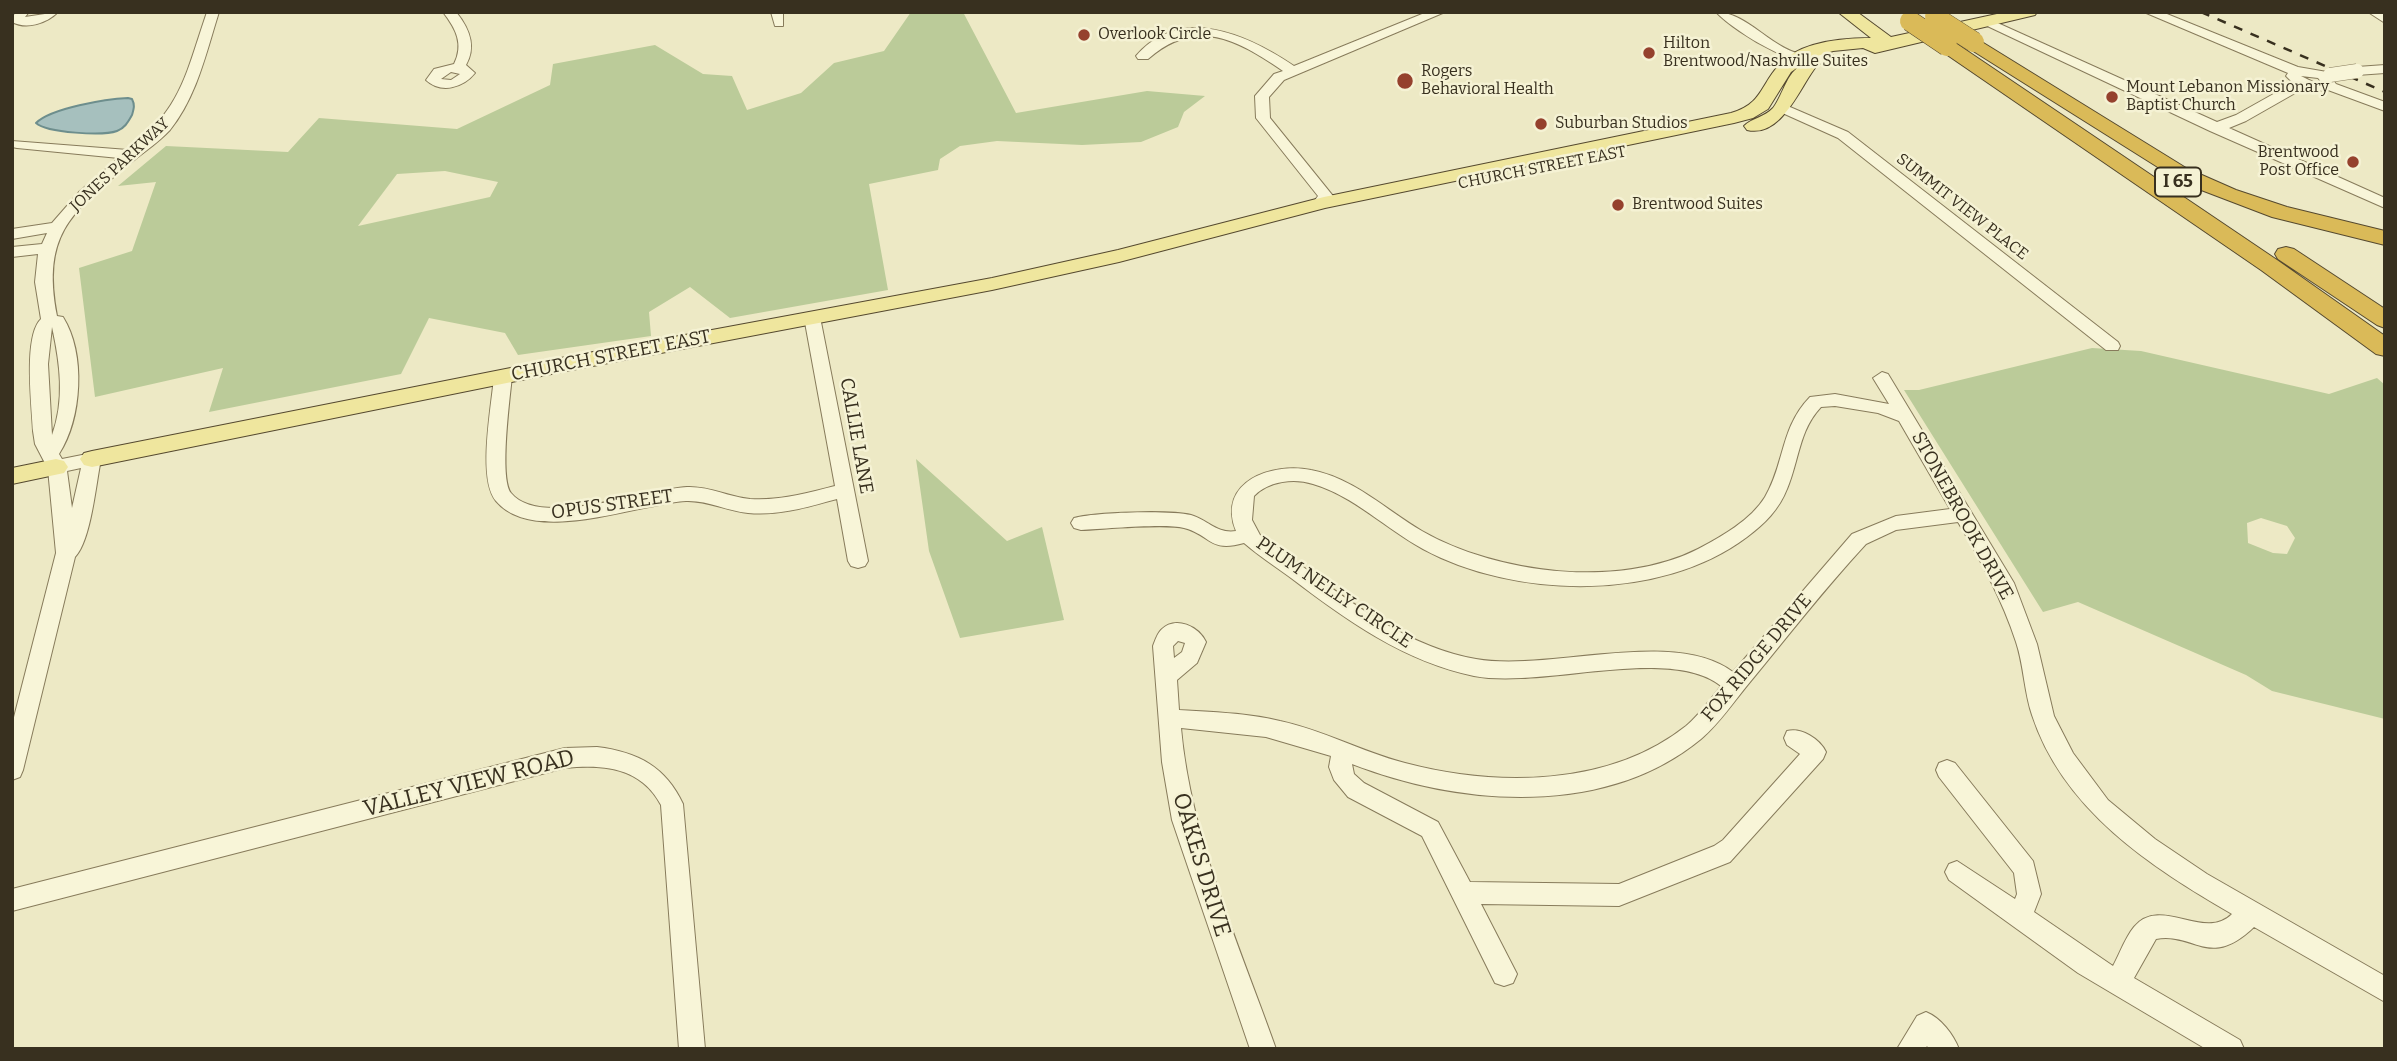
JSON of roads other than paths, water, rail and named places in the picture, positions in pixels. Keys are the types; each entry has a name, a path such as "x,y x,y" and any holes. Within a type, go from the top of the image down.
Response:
{"highway":[{"name":"I 65","path":"1932,14 2385,320"},
{"name":"I 65","path":"1904,17 2269,265 2385,348"},
{"path":"1973,42 2179,172 2210,188 2290,217 2385,238"},
{"path":"2141,178 2201,230 2385,365"}],"main road":[{"path":"1846,12 1888,43"},
{"name":"CHURCH STREET EAST","path":"1802,61 1831,58 2029,12"},
{"name":"CHURCH STREET EAST","path":"92,459 503,376 992,284 1166,244 1323,202 1746,115 1766,104 1786,67 1866,41 1888,43"},
{"path":"1783,108 1802,61"},
{"name":"CHURCH STREET EAST","path":"1166,244 1205,239 1394,198 1742,129 1765,122 1783,108"},
{"path":"12,476 54,460"}],"street":[{"path":"23,12 16,20 34,21 52,12"},
{"name":"JONES PARKWAY","path":"49,320 43,279 48,248 57,227 89,190 163,129 175,113 213,12"},
{"path":"449,12 461,26 467,45 465,58 458,68"},
{"path":"1289,68 1422,12"},
{"path":"1323,202 1315,199 1261,134 1251,117 1248,104 1255,87 1266,76 1439,12"},
{"path":"1722,12 1756,37 1802,61"},
{"path":"1735,12 1802,61"},
{"path":"2150,12 2299,77 2315,87 2327,78 2357,71 2385,69"},
{"path":"2374,12 2385,19"},
{"path":"1987,23 2385,204"},
{"path":"1143,56 1151,47 1171,36 1191,32 1217,32 1242,39 1289,68"},
{"path":"2215,128 2241,118 2299,77"},
{"path":"2327,78 2385,107"},
{"name":"SUMMIT VIEW PLACE","path":"1783,108 1843,135 2112,346"},
{"path":"18,144 131,155"},
{"path":"12,233 57,227"},
{"path":"12,252 48,248"},
{"name":"CALLIE LANE","path":"812,317 858,561"},
{"name":"JONES PARKWAY","path":"49,320 42,327 40,387 43,439 54,460"},
{"name":"JONES PARKWAY","path":"49,320 57,321 60,327 69,393 62,439 54,460"},
{"name":"OPUS STREET","path":"503,376 497,473 501,495 513,506 537,514 562,515 686,494 708,496 742,505 767,506 844,491"},
{"name":"STONEBROOK DRIVE","path":"1882,378 1899,416 2004,583 2027,644 2043,716 2072,769 2100,807 2147,846 2199,882 2385,990"},
{"name":"PLUM NELLY CIRCLE","path":"1735,685 1714,670 1679,662 1630,660 1501,670 1443,659 1417,649 1358,614 1247,535 1243,523 1243,506 1251,487 1275,477 1302,473 1328,481 1434,546 1485,564 1562,579 1616,579 1653,573 1705,555 1754,520 1772,500 1804,410 1816,401 1826,402 1834,408 1881,418 1899,416"},
{"path":"12,770 63,566 79,522 92,459"},
{"name":"CHURCH STREET EAST","path":"54,460 92,459"},
{"path":"54,460 65,524 63,566"},
{"name":"FOX RIDGE DRIVE","path":"1169,718 1266,727 1403,773 1457,785 1514,788 1570,782 1633,766 1668,750 1705,721 1859,539 1880,527 1910,519 1962,514"},
{"path":"1081,523 1180,520 1195,524 1217,540 1230,540 1247,535"},
{"name":"OAKES DRIVE","path":"1167,676 1173,762 1189,837 1263,1049"},
{"path":"1463,893 1619,895 1721,854 1731,847 1815,752 1795,738"},
{"path":"1343,751 1340,766 1348,783 1367,798 1428,826 1504,974"},
{"name":"VALLEY VIEW ROAD","path":"12,900 565,758 614,758 633,763 650,774 663,787 672,804 692,1049"},
{"path":"1947,770 2025,869 2029,894 2020,918"},
{"path":"1957,872 2020,918 2118,983 2231,1049"},
{"path":"2118,983 2140,940 2148,931 2161,928 2221,937 2239,928 2251,913"},
{"path":"1910,1049 1926,1025 1946,1049"}],"water":[{"path":"128,98 134,103 132,115 124,126 110,133 75,133 36,123 66,109 93,102"}],"railway":[{"path":"2201,12 2385,92"}],"place":[{"name":"Overlook Circle","path":"1084,35"},
{"name":"Hilton Brentwood/Nashville Suites","path":"1649,53"},
{"name":"Rogers Behavioral Health","path":"1405,81"},
{"name":"Mount Lebanon Missionary Baptist Church","path":"2112,97"},
{"name":"Suburban Studios","path":"1541,124"},
{"name":"Brentwood Post Office","path":"2353,162"},
{"name":"Brentwood Suites","path":"1618,205"}]}
